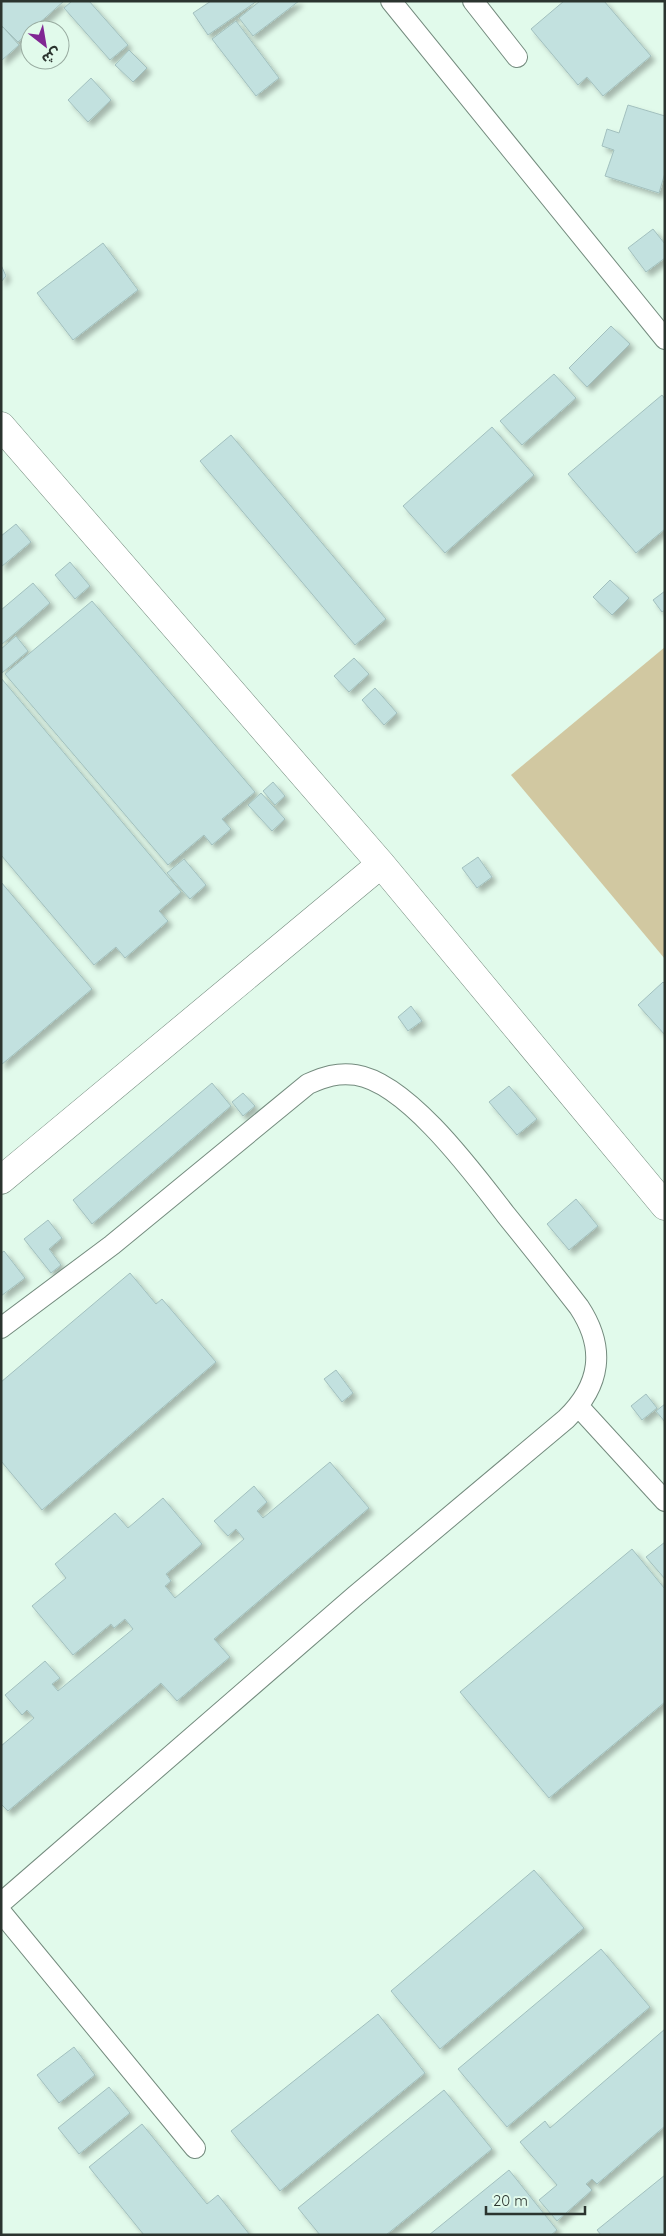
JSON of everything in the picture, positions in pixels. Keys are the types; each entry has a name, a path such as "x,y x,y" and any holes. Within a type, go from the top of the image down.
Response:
{"street":[{"path":"1,426 381,864 665,1206"},
{"path":"1,1180 381,864"}],"lane":[{"path":"391,1 665,338"},
{"path":"473,1 516,58"},
{"path":"1,1328 112,1245 308,1084 324,1077 340,1074 357,1075 372,1080 393,1093 437,1130 580,1307 590,1323 597,1359 594,1377 588,1393 579,1407 348,1603 1,1903"},
{"path":"579,1407 665,1501"},
{"path":"1,1912 195,2148"}],"shaded area":[{"path":"665,647 665,959 511,775"}],"building":[{"path":"1,1 64,1 43,20 20,20 20,40 18,42 1,25"},
{"path":"72,1 89,1 128,45 110,60 64,8"},
{"path":"211,1 257,1 208,35 193,13"},
{"path":"260,1 299,1 253,36 239,18"},
{"path":"564,1 604,1 651,56 603,96 587,77 578,85 531,29"},
{"path":"236,21 279,78 256,96 212,39"},
{"path":"3,27 19,45 1,61 1,28"},
{"path":"129,50 147,68 133,82 115,65"},
{"path":"91,78 111,100 88,122 68,100"},
{"path":"628,105 665,116 665,173 659,193 605,176 614,150 602,146 607,129 619,133"},
{"path":"653,229 665,244 665,258 646,272 628,248"},
{"path":"103,243 138,290 73,340 37,293"},
{"path":"1,265 6,276 1,282"},
{"path":"611,326 630,344 587,387 569,368"},
{"path":"554,374 576,398 522,445 500,421"},
{"path":"662,395 665,399 665,529 636,553 568,474"},
{"path":"492,427 534,475 445,553 403,506"},
{"path":"231,435 386,619 355,645 200,461"},
{"path":"16,524 31,542 1,567 1,536"},
{"path":"70,562 90,586 75,599 55,575"},
{"path":"610,580 629,598 612,615 593,597"},
{"path":"33,583 50,603 1,645 1,610"},
{"path":"665,591 665,610 662,612 653,600"},
{"path":"92,601 255,792 222,819 231,829 212,845 204,835 168,865 5,674"},
{"path":"16,636 28,651 2,673 1,649"},
{"path":"354,658 369,674 349,692 334,676"},
{"path":"1,678 181,892 159,911 168,921 125,958 116,947 94,965 1,855"},
{"path":"375,688 397,713 384,725 362,700"},
{"path":"273,782 285,796 275,805 263,791"},
{"path":"261,793 285,819 272,831 248,805"},
{"path":"478,857 492,877 477,888 462,868"},
{"path":"184,859 206,885 190,899 167,873"},
{"path":"1,882 92,989 1,1065"},
{"path":"663,982 665,984 665,1035 638,1005"},
{"path":"411,1006 422,1021 408,1031 398,1017"},
{"path":"212,1083 231,1106 92,1224 73,1200"},
{"path":"509,1086 537,1119 517,1135 489,1102"},
{"path":"243,1093 255,1106 243,1116 232,1102"},
{"path":"576,1199 598,1226 569,1250 547,1224"},
{"path":"48,1220 62,1238 49,1249 61,1265 51,1273 24,1239"},
{"path":"4,1251 25,1278 1,1296 1,1253"},
{"path":"130,1273 156,1304 162,1299 216,1362 42,1510 1,1461 1,1382"},
{"path":"336,1370 353,1393 342,1402 324,1379"},
{"path":"646,1394 657,1408 642,1420 631,1406"},
{"path":"665,1404 665,1422 656,1411"},
{"path":"330,1462 369,1508 214,1639 230,1657 177,1701 161,1683 8,1811 1,1804 1,1746 34,1718 27,1710 22,1715 5,1695 45,1661 60,1678 52,1684 58,1691 133,1629 125,1619 114,1628 111,1624 73,1655 32,1606 66,1578 55,1564 115,1513 128,1528 163,1498 202,1544 166,1574 171,1581 165,1586 175,1598 244,1539 236,1529 228,1536 214,1521 254,1486 267,1502 257,1511 263,1518"},
{"path":"665,1542 665,1579 646,1557"},
{"path":"632,1549 665,1589 665,1702 549,1798 460,1692"},
{"path":"534,1870 584,1928 440,2049 391,1991"},
{"path":"601,1949 650,2007 507,2127 458,2069"},
{"path":"378,2014 425,2073 280,2191 231,2131"},
{"path":"665,2029 665,2126 597,2184 592,2179 586,2184 592,2190 557,2221 539,2200 557,2185 520,2142 545,2121 550,2128"},
{"path":"74,2047 95,2075 59,2103 37,2075"},
{"path":"109,2087 130,2113 79,2154 58,2128"},
{"path":"444,2090 492,2149 386,2235 320,2235 298,2208"},
{"path":"142,2124 207,2204 218,2195 250,2235 144,2235 89,2167"},
{"path":"509,2170 557,2230 551,2235 429,2235"},
{"path":"665,2175 665,2235 601,2235 597,2230"}]}
